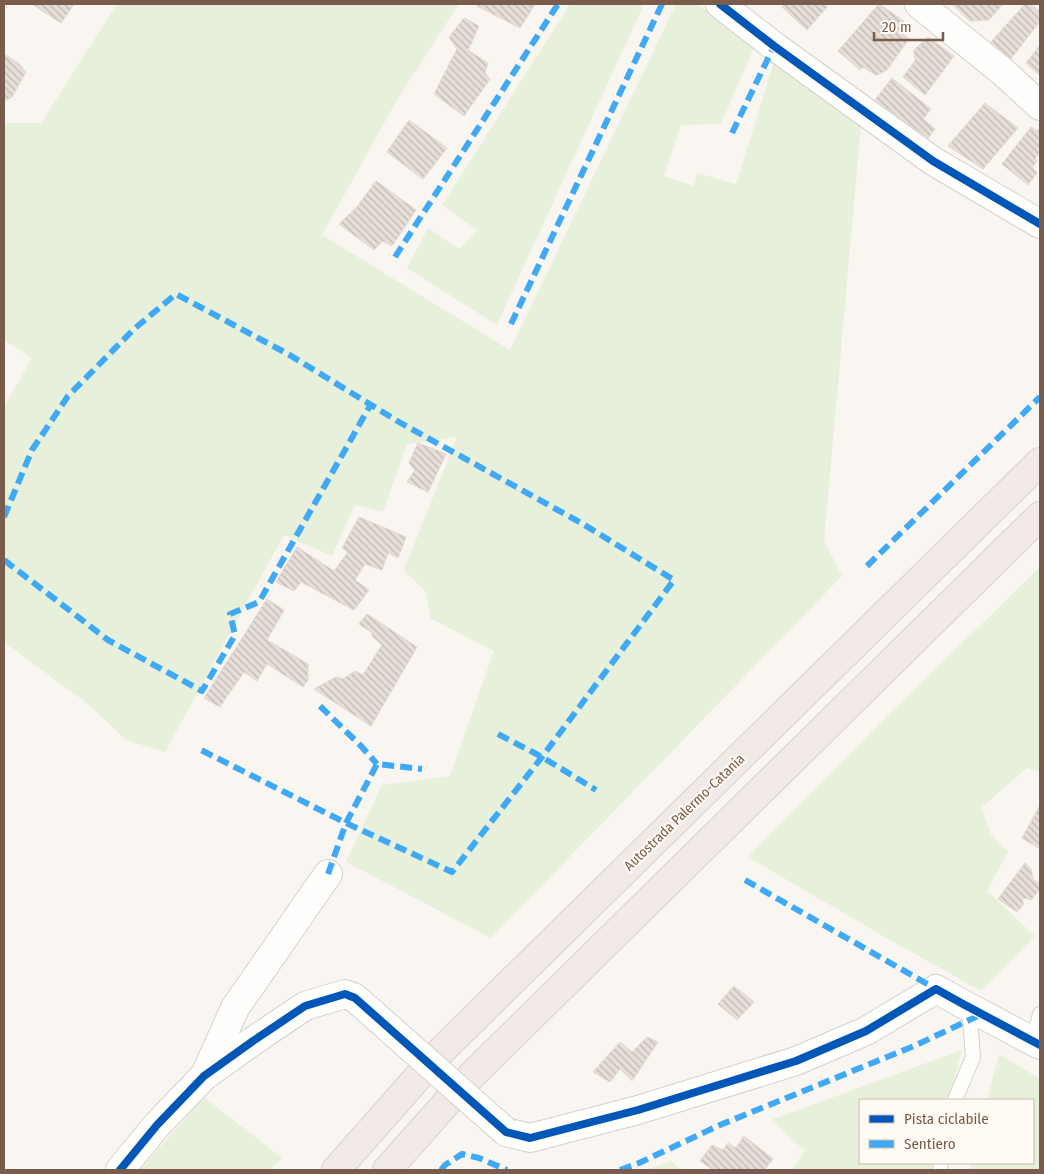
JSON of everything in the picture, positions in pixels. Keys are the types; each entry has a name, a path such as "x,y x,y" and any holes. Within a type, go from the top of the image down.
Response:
{"highway":[{"name":"Autostrada Palermo-Catania","path":"336,1170 441,1051 1040,462"},
{"path":"387,1170 466,1081 1040,516"}],"street":[{"path":"720,4 774,46 932,161 1040,224"},
{"path":"919,4 1002,72 1040,106"},
{"path":"204,1076 236,1008 328,874"},
{"path":"120,1170 157,1125 204,1076 304,1006 346,994 355,998 506,1132 530,1138 638,1110 796,1061 866,1031 936,989 1037,1043"}],"lane":[{"path":"1037,1043 1040,1014"},
{"path":"955,1099 973,1058 970,1019"}],"green space":[{"path":"117,4 459,4 398,98 322,235 510,350 676,4 697,4 755,45 721,124 681,125 664,176 694,186 697,173 736,184 774,62 861,124 824,541 842,576 491,938 346,862 382,785 450,776 494,651 430,618 427,593 404,570 457,437 407,444 383,512 355,505 332,556 284,535 165,752 126,740 88,704 4,642 4,407 32,358 4,340 4,123 41,123"},
{"path":"570,4 644,4 497,325 407,268 428,228 459,249 477,230 442,205"},
{"path":"1040,567 1040,772 1027,768 982,807 990,833 1008,852 987,891 1035,936 981,991 748,857 891,712"},
{"path":"962,1050 949,1099 859,1099 859,1164 933,1164 931,1170 791,1170 805,1151 771,1120"},
{"path":"999,1054 1040,1079 1040,1170 970,1170 972,1164 1034,1164 1034,1099 987,1099"},
{"path":"204,1097 282,1158 271,1170 140,1170"},
{"path":"671,1161 682,1170 646,1170"}],"building":[{"path":"32,4 74,4 61,23"},
{"path":"478,4 535,4 520,28 477,6"},
{"path":"785,4 823,4 827,7 807,30 782,7"},
{"path":"879,4 904,21 899,31 909,39 886,71 876,75 863,67 860,70 838,51"},
{"path":"952,4 1003,4 989,20 970,21"},
{"path":"1025,4 1030,4 1040,12 1040,21 1011,59 991,42"},
{"path":"464,18 479,26 468,50 488,63 485,73 490,79 464,116 434,94 457,49 449,37"},
{"path":"928,37 954,56 925,95 903,77 915,61 914,50"},
{"path":"1040,45 1040,76 1026,63"},
{"path":"4,54 18,63 26,72 12,97 4,101"},
{"path":"892,78 931,109 923,119 935,129 928,138 875,100"},
{"path":"985,103 1018,128 983,169 948,146"},
{"path":"409,120 447,148 423,179 387,152"},
{"path":"1031,127 1037,131 1040,129 1040,152 1035,158 1037,162 1032,167 1037,173 1028,185 1002,164"},
{"path":"376,181 416,210 392,246 383,241 374,250 339,224 357,207"},
{"path":"418,443 446,454 428,492 407,482 415,470 409,463"},
{"path":"359,517 406,537 398,558 388,553 382,570 365,564 355,580 369,590 354,610 301,582 294,591 276,582 297,547 334,571 348,552 342,548"},
{"path":"267,599 284,610 267,640 308,664 308,680 303,687 267,664 257,681 244,672 220,707 204,698"},
{"path":"367,614 417,647 371,726 314,689 336,677 343,679 355,671 363,675 382,645 373,637 371,632 359,624"},
{"path":"1040,805 1040,849 1022,838"},
{"path":"1025,863 1031,869 1033,879 1040,884 1040,889 1031,900 1025,898 1022,901 1024,904 1017,912 998,899"},
{"path":"734,986 754,1002 737,1020 718,1004"},
{"path":"647,1037 658,1042 632,1081 620,1069 610,1082 593,1072 620,1042 632,1052"},
{"path":"744,1136 773,1159 764,1170 713,1170 700,1161 712,1145 723,1150 728,1143 736,1148"}],"marked path":[{"path":"395,257 558,4"},
{"path":"511,324 662,4"},
{"path":"732,133 774,46"},
{"path":"4,517 32,450 68,396 134,329 176,294 288,354 399,422 583,524 674,580 542,757 452,872 346,823 197,748"},
{"path":"867,566 1040,397"},
{"path":"4,560 108,640 202,691 235,635 230,614 259,602 371,404"},
{"path":"320,706 377,764"},
{"path":"498,734 542,757 596,790"},
{"path":"328,874 346,823 377,764 422,769"},
{"path":"745,880 936,989"},
{"path":"620,1170 720,1125 914,1046 982,1014"},
{"path":"441,1170 445,1165 462,1154 479,1158 507,1170"}],"cycle path":[{"path":"720,4 774,46 933,161 1040,224"},
{"path":"120,1170 157,1125 204,1076 305,1006 345,994 355,998 506,1132 530,1138 638,1110 796,1061 866,1031 936,989 1040,1045"}]}
